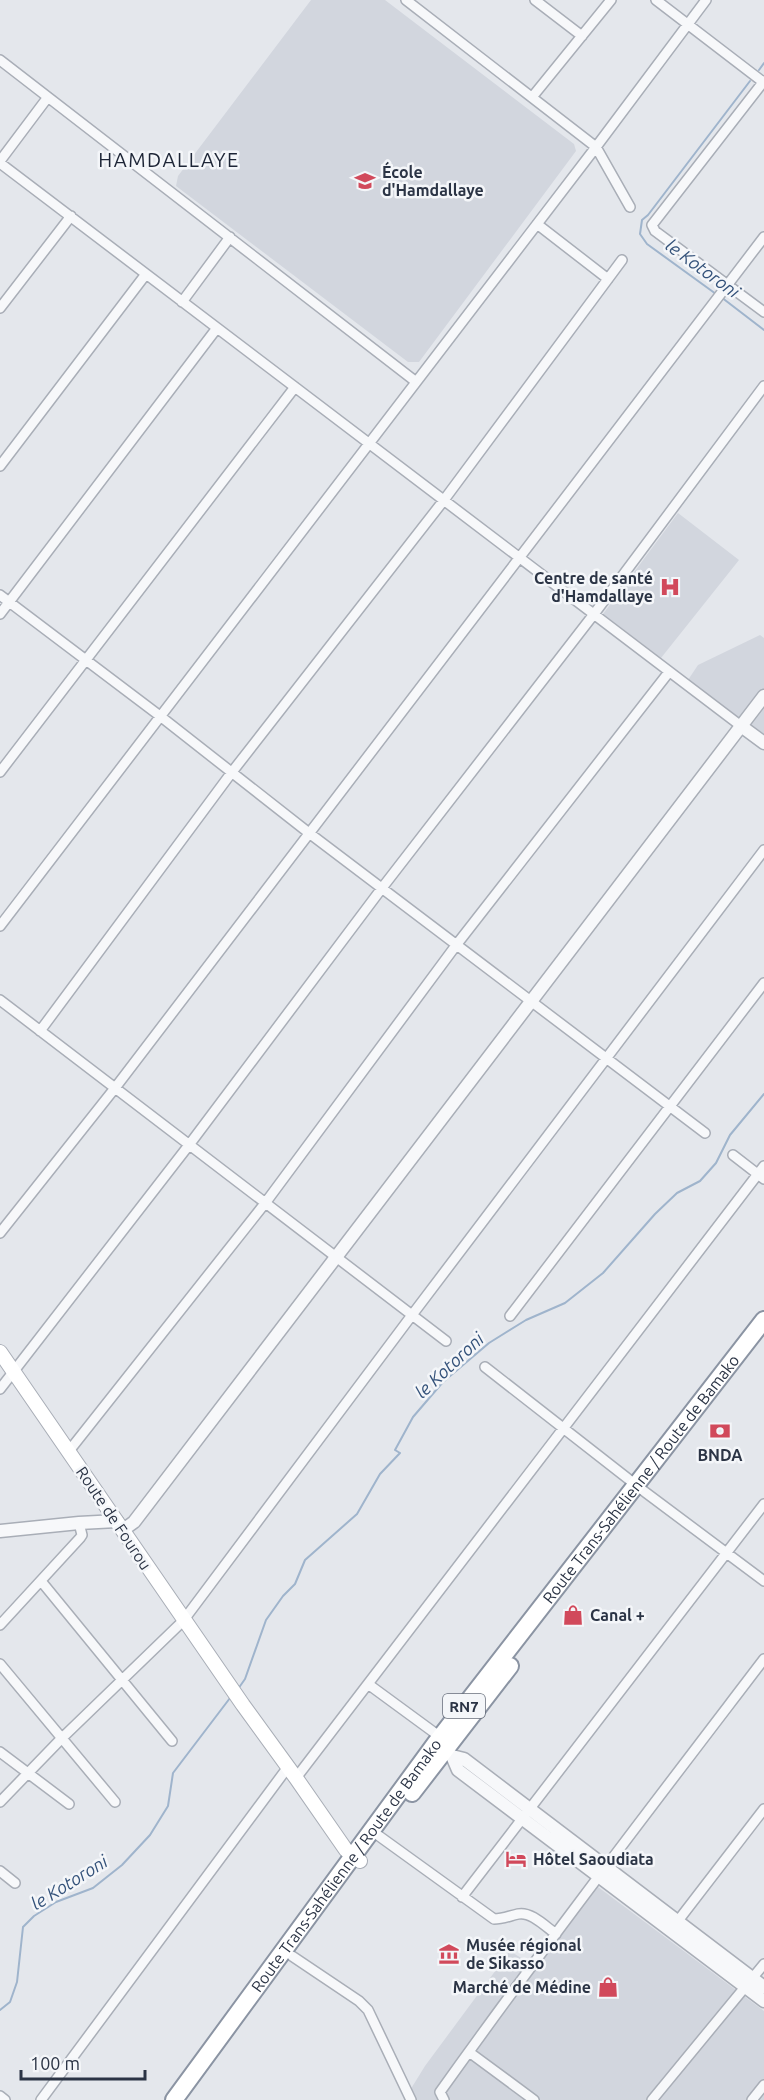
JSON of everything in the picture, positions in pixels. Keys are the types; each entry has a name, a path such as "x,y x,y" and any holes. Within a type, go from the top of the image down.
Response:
{"highway":[{"name":"Route Trans-Sahélienne / Route de Bamako","path":"179,2099 356,1858 641,1489 764,1320"},
{"name":"Route Trans-Sahélienne / Route de Bamako","path":"641,1489 764,1338"},
{"name":"Route Trans-Sahélienne / Route de Bamako","path":"179,2099 292,1956 356,1858 379,1836 444,1747"}],"main road":[{"name":"Route de Fourou","path":"0,1352 183,1621 346,1850 356,1858"}],"street":[{"path":"406,0 596,147 630,207"},
{"path":"535,0 582,36"},
{"path":"533,96 611,0"},
{"path":"656,0 764,81 652,225 655,231 727,287 764,312"},
{"path":"0,926 706,0"},
{"path":"0,60 415,381"},
{"path":"48,97 0,162 764,743"},
{"path":"0,308 71,216"},
{"path":"537,224 608,279"},
{"path":"182,302 230,237"},
{"path":"0,1233 115,1088 764,237"},
{"path":"40,1031 232,772 444,500 622,260"},
{"path":"0,466 146,274"},
{"path":"0,614 217,328"},
{"path":"0,1389 594,614 764,386"},
{"path":"0,772 295,387"},
{"path":"0,595 309,833 705,1132"},
{"path":"69,1452 266,1202 457,944 669,672"},
{"path":"0,1531 79,1523 120,1526 134,1522 764,696"},
{"path":"0,1802 61,1739 183,1621 764,850"},
{"path":"510,1316 764,983"},
{"path":"0,1000 446,1341"},
{"path":"41,2100 292,1772 368,1683 762,1173 733,1155"},
{"path":"485,1367 641,1489 764,1581"},
{"path":"462,1897 764,1504"},
{"path":"0,1624 80,1538 82,1535 79,1523"},
{"path":"41,1581 172,1741"},
{"path":"444,2100 440,2092 469,2052 602,1871 764,1659"},
{"path":"0,1664 115,1802"},
{"path":"368,1683 444,1747 458,1770 526,1813 749,1983 764,2001"},
{"path":"0,1752 69,1804"},
{"path":"674,1926 764,1809"},
{"path":"379,1836 494,1919 519,1913 526,1914 556,1934"},
{"path":"0,1871 15,1883"},
{"path":"292,1956 359,2001 368,2010 411,2100"},
{"path":"652,2100 764,1964"},
{"path":"749,1983 764,1988"},
{"path":"469,2052 534,2100"},
{"path":"752,2100 764,2085"},
{"path":"0,2096 5,2100"}],"shaded area":[{"name":"École d'Hamdallaye","path":"311,0 385,0 574,144 576,151 419,362 408,362 176,186 178,176"},
{"name":"Centre de santé d'Hamdallaye","path":"678,513 739,560 661,658 603,614"},
{"path":"760,635 764,638 764,738 688,680 698,665"},
{"name":"Marché de Médine","path":"590,1881 764,2011 764,2100 404,2100 425,2066 510,1951 529,1963"}],"waterway":[{"path":"759,70 764,63"},
{"path":"716,294 647,244 640,234 642,220 750,81"},
{"name":"le Kotoroni","path":"721,297 764,330"},
{"name":"le Kotoroni","path":"238,1689 245,1679 266,1620 283,1596 295,1584 305,1560 357,1514 380,1474 400,1453 395,1450 413,1417 443,1382 489,1343 526,1320 565,1303 603,1273 655,1214 677,1193 700,1181 716,1163 730,1135 764,1094"},
{"name":"le Kotoroni","path":"0,2010 10,2002 17,1982 23,1927 34,1916 56,1902 93,1888 122,1865 150,1835 168,1806 173,1773 230,1698"}],"place":[{"name":"École d'Hamdallaye","path":"365,181"},
{"name":"Centre de santé d'Hamdallaye","path":"670,587"},
{"name":"BNDA","path":"720,1431"},
{"name":"Canal +","path":"573,1615"},
{"name":"Hôtel Saoudiata","path":"516,1859"},
{"name":"Musée régional de Sikasso","path":"449,1954"},
{"name":"Marché de Médine","path":"608,1987"}],"district":[{"name":"HAMDALLAYE","path":"169,159"}]}
